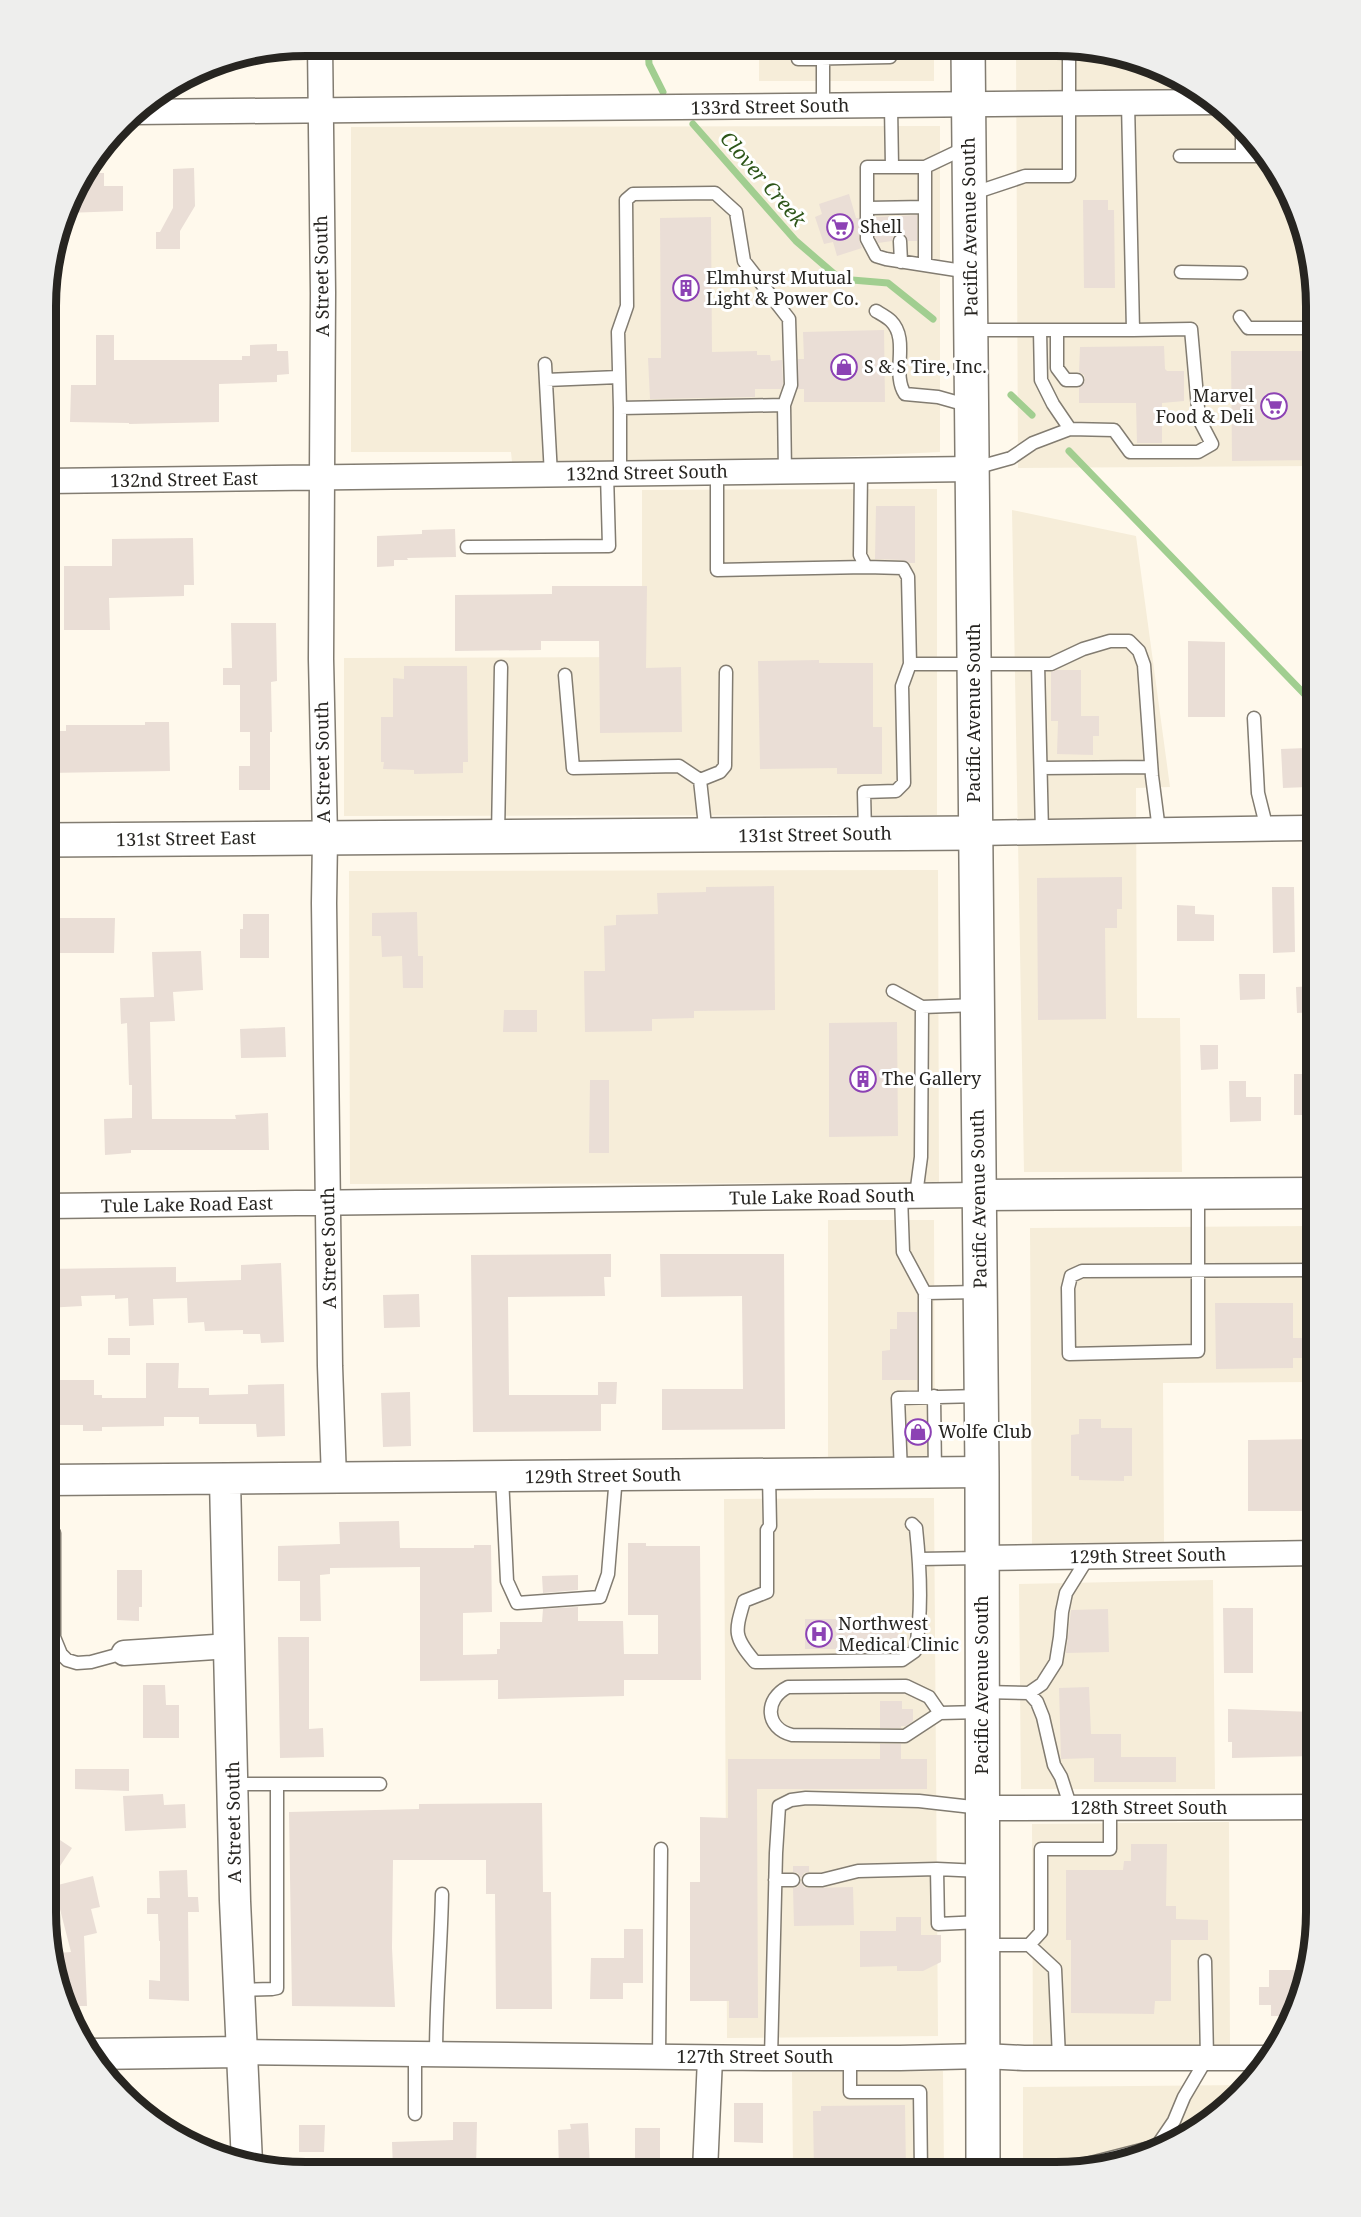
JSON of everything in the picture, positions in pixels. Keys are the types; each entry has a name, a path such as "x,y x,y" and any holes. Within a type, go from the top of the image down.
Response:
{"main road":[{"name":"Pacific Avenue South","path":"968,56 982,1472 983,2162"},
{"name":"131st Street South","path":"325,837 498,838 975,833"},
{"name":"131st Street East","path":"56,840 325,837"}],"street":[{"name":"A Street South","path":"320,56 323,304 321,659 330,1366 334,1479"},
{"name":"133rd Street South","path":"148,112 1201,102"},
{"name":"132nd Street South","path":"321,478 972,469"},
{"name":"132nd Street East","path":"56,482 321,478"},
{"name":"131st Street South","path":"975,833 1306,828"},
{"name":"Tule Lake Road South","path":"328,1203 1306,1193"},
{"name":"Tule Lake Road East","path":"56,1206 328,1203"},
{"name":"129th Street South","path":"56,1480 982,1472"},
{"name":"A Street South","path":"225,1480 238,1990 247,2154"},
{"name":"129th Street South","path":"981,1558 1306,1553"},
{"path":"124,1653 230,1646"},
{"name":"128th Street South","path":"982,1808 1306,1807"},
{"path":"100,2054 241,2052"},
{"name":"127th Street South","path":"241,2052 710,2058 983,2056 1258,2058"},
{"path":"705,2162 710,2058"}],"lane":[{"path":"798,56 798,58 890,56"},
{"path":"970,194 1025,176 1069,176 1069,56"},
{"path":"823,58 823,106"},
{"path":"1128,103 1133,330"},
{"path":"891,106 892,167"},
{"path":"1242,140 1242,156"},
{"path":"969,146 925,167 867,166 867,239 876,256 970,272"},
{"path":"1180,156 1256,156"},
{"path":"925,167 925,265"},
{"path":"467,547 609,546 620,408 618,332 627,306 626,200 633,194 714,193 736,212 744,261 789,319 791,385 784,405 785,472"},
{"path":"868,208 899,211 925,207"},
{"path":"900,241 901,262"},
{"path":"1181,272 1241,273"},
{"path":"876,310 892,322 899,336 901,389 905,394 938,397 971,407"},
{"path":"1240,317 1248,328 1306,328"},
{"path":"971,330 1191,329 1199,419 1212,444 1198,452 1130,452 1114,430 1070,429 1033,443 1011,458 972,469"},
{"path":"1040,330 1041,380 1053,404 1070,429"},
{"path":"1057,330 1058,368 1065,380 1077,380"},
{"path":"545,364 551,475"},
{"path":"546,380 619,377"},
{"path":"620,408 784,405"},
{"path":"861,471 860,555 866,567"},
{"path":"717,472 717,570 903,568 908,577 910,664 902,686 904,783 896,791 864,792 864,834"},
{"path":"910,664 1051,664 1083,649 1110,641 1129,641 1139,651 1144,664 1151,767 1160,830"},
{"path":"1038,664 1042,832"},
{"path":"498,838 501,668"},
{"path":"700,780 720,772 724,766 726,672"},
{"path":"566,675 573,768 679,766 700,780"},
{"path":"1254,718 1258,793 1267,829"},
{"path":"1041,768 1151,767"},
{"path":"700,780 706,836"},
{"path":"893,991 922,1007 977,1005"},
{"path":"922,1007 921,1157 909,1196 903,1252 926,1293 935,1473"},
{"path":"1198,1193 1198,1269 1198,1351 1069,1354 1068,1288 1071,1276 1082,1271 1198,1269 1306,1270"},
{"path":"926,1293 980,1292"},
{"path":"901,1473 898,1398 981,1395"},
{"path":"769,1475 770,1526 767,1530 767,1592 744,1600 736,1630 744,1650 755,1662 902,1660 915,1651 919,1631 919,1559 916,1528 912,1524"},
{"path":"501,1477 507,1581 518,1603 600,1597 608,1574 616,1476"},
{"path":"940,1713 929,1696 906,1686 788,1688 775,1697 771,1713 772,1719 780,1730 792,1735 904,1736 940,1713 1029,1693 1042,1684 1056,1662 1066,1593 1089,1556"},
{"path":"919,1559 981,1558"},
{"path":"56,1642 61,1654 68,1660 84,1662 124,1653"},
{"path":"1029,1693 1037,1702 1054,1765 1061,1776 1071,1808"},
{"path":"233,1784 380,1784"},
{"path":"238,1990 275,1989 277,1976 277,1784"},
{"path":"771,2058 779,1806 791,1800 806,1798 919,1801 982,1808"},
{"path":"1029,1945 1041,1932 1041,1850 1110,1849 1110,1808"},
{"path":"658,2056 661,1849"},
{"path":"937,1869 938,1924 1029,1945 1056,1969 1059,2058"},
{"path":"809,1880 822,1880 858,1871 937,1869 982,1871"},
{"path":"775,1880 793,1880"},
{"path":"415,2115 425,2054 436,2012 442,1894"},
{"path":"1163,2137 1207,2058 1205,1961"},
{"path":"850,2058 850,2092 920,2092 921,2162"}],"shaded area":[{"path":"759,56 934,56 934,81 759,81"},
{"path":"1016,56 1072,56 1104,60 1166,81 1208,107 1254,153 1280,195 1297,241 1305,289 1306,466 1018,468"},
{"path":"940,126 940,452 793,459 512,462 511,452 351,452 351,127"},
{"path":"937,489 937,815 344,816 344,658 642,657 642,490"},
{"path":"1012,510 1136,536 1170,787 1136,788 1137,1018 1180,1018 1182,1172 1024,1172"},
{"path":"938,870 939,1183 350,1184 349,871"},
{"path":"828,1220 934,1220 935,1465 828,1465"},
{"path":"1306,1226 1306,1382 1163,1383 1164,1544 1032,1545 1030,1228"},
{"path":"934,1498 938,2036 727,2038 724,1499"},
{"path":"1213,1580 1215,1789 1021,1789 1019,1584"},
{"path":"1229,1822 1230,2045 1033,2047 1032,1824"},
{"path":"943,2071 944,2162 793,2162 792,2072"},
{"path":"1235,2085 1208,2110 1166,2136 1104,2157 1056,2162 1023,2162 1023,2087"}],"building":[{"path":"194,168 195,206 180,231 180,249 156,249 156,232 160,232 173,208 173,169"},
{"path":"94,173 104,173 104,186 123,186 123,211 74,213"},
{"path":"849,194 856,218 859,218 859,240 862,248 837,256 833,242 824,244 815,217 822,214 819,204"},
{"path":"1083,200 1108,200 1108,210 1114,210 1115,288 1084,288"},
{"name":"Shell","path":"917,215 917,241 908,241 904,234 899,233 893,237 892,241 878,243 875,237 875,217"},
{"name":"Elmhurst Mutual Light & Power Co.","path":"711,217 712,352 757,351 757,355 770,355 771,361 782,360 783,384 781,389 755,389 755,397 650,399 648,358 661,358 660,218"},
{"name":"S & S Tire, Inc.","path":"884,330 885,402 804,402 804,389 798,389 798,359 804,359 803,332"},
{"path":"96,335 114,335 114,360 242,360 242,356 250,356 250,345 277,344 277,351 288,351 289,374 277,375 277,382 219,384 219,422 129,424 70,422 71,385 96,385"},
{"path":"1164,346 1165,369 1184,371 1184,401 1162,403 1162,443 1137,443 1136,403 1079,403 1079,388 1085,381 1084,375 1079,372 1080,347"},
{"name":"Marvel Food & Deli","path":"1231,351 1306,351 1306,460 1232,461"},
{"path":"876,506 915,506 915,563 875,559"},
{"path":"455,529 456,557 407,558 408,560 394,560 394,566 377,567 377,536 422,534 422,530"},
{"path":"193,538 194,585 184,585 184,596 109,598 110,630 64,630 64,566 112,566 112,539"},
{"path":"552,586 647,586 646,668 681,667 682,732 600,733 599,641 541,641 541,650 455,651 455,595 552,594"},
{"path":"231,623 276,623 277,681 271,682 270,790 239,790 239,766 250,766 250,732 240,732 240,685 223,685 223,668 232,668"},
{"path":"1188,641 1225,642 1225,717 1188,717"},
{"path":"819,660 819,663 873,663 873,727 882,727 882,774 837,774 837,768 760,769 758,661"},
{"path":"404,666 467,666 468,762 463,762 463,773 414,774 414,770 383,769 381,717 393,717 393,678 404,679"},
{"path":"1081,670 1081,716 1099,716 1099,736 1093,736 1093,755 1057,754 1058,721 1051,721 1051,672"},
{"path":"145,722 169,722 170,771 56,773 56,731 66,731 66,725 145,725"},
{"path":"1306,748 1306,787 1283,788 1281,749"},
{"path":"1122,877 1122,909 1117,909 1117,928 1105,928 1106,1019 1038,1020 1037,878"},
{"path":"774,886 775,1010 694,1011 694,1018 652,1019 652,1031 585,1032 584,971 605,971 604,926 616,925 616,915 658,914 657,893 706,892 706,887"},
{"path":"1272,887 1294,887 1295,952 1273,953"},
{"path":"1177,905 1195,906 1195,914 1214,915 1214,941 1177,941"},
{"path":"417,912 418,956 423,956 423,988 403,988 402,956 382,957 381,936 372,936 372,913"},
{"path":"243,914 269,914 269,958 240,958 240,929 243,929"},
{"path":"56,918 115,918 114,953 56,953"},
{"path":"201,951 203,990 173,992 175,1021 150,1022 152,1119 236,1119 235,1115 268,1113 269,1150 131,1150 131,1153 105,1155 104,1119 132,1118 127,1023 121,1024 120,998 154,997 152,952"},
{"path":"1239,974 1265,974 1265,999 1240,1000"},
{"path":"1306,986 1306,1013 1297,1013 1296,987"},
{"path":"504,1010 537,1010 537,1032 503,1032"},
{"name":"The Gallery","path":"897,1022 898,1136 829,1137 829,1023"},
{"path":"285,1027 286,1057 241,1058 240,1029"},
{"path":"1200,1045 1218,1045 1218,1069 1201,1070"},
{"path":"1294,1074 1306,1074 1306,1115 1294,1115"},
{"path":"590,1080 609,1080 609,1153 589,1153"},
{"path":"1229,1081 1246,1081 1246,1097 1261,1097 1261,1121 1230,1122"},
{"path":"611,1254 611,1277 604,1277 605,1296 508,1297 509,1395 598,1395 598,1382 617,1382 616,1404 601,1404 601,1431 473,1432 471,1255"},
{"path":"660,1254 784,1254 785,1429 662,1430 662,1389 743,1389 742,1296 661,1297"},
{"path":"281,1263 284,1342 261,1343 260,1334 243,1334 243,1330 205,1331 204,1322 188,1323 187,1298 153,1299 154,1325 129,1326 128,1298 115,1299 115,1295 81,1296 82,1306 56,1307 56,1269 176,1267 176,1282 241,1280 241,1265"},
{"path":"419,1294 420,1327 384,1328 383,1295"},
{"path":"1215,1303 1293,1303 1293,1338 1306,1338 1306,1358 1293,1358 1293,1368 1216,1369"},
{"path":"897,1312 917,1312 917,1380 882,1380 882,1351 890,1350 890,1329 897,1329"},
{"path":"108,1338 130,1338 130,1355 108,1355"},
{"path":"146,1363 179,1363 178,1388 209,1388 209,1395 248,1394 248,1385 284,1384 285,1436 257,1437 256,1424 199,1424 199,1417 164,1417 164,1426 102,1427 102,1431 83,1431 83,1425 56,1425 56,1380 94,1380 94,1395 102,1395 102,1398 146,1398"},
{"path":"410,1392 411,1446 383,1447 381,1393"},
{"path":"1079,1419 1101,1419 1101,1428 1132,1428 1132,1476 1124,1476 1124,1481 1079,1480 1079,1476 1071,1476 1071,1435 1079,1434"},
{"name":"Wolfe Club","path":"910,1421 926,1421 926,1443 909,1442"},
{"path":"1306,1439 1306,1511 1248,1511 1248,1440"},
{"path":"399,1521 400,1548 474,1548 474,1545 491,1545 492,1612 463,1613 463,1655 497,1654 497,1649 500,1649 500,1622 542,1622 543,1609 578,1607 578,1621 623,1621 624,1654 658,1654 658,1615 628,1615 628,1543 646,1543 646,1546 700,1546 701,1680 624,1680 624,1696 498,1699 498,1680 420,1681 420,1567 330,1568 330,1574 320,1575 321,1621 300,1621 300,1581 278,1581 278,1546 340,1544 339,1522"},
{"path":"117,1570 142,1570 142,1607 139,1607 139,1621 117,1620"},
{"path":"578,1575 578,1590 543,1593 542,1576"},
{"path":"1223,1608 1253,1608 1253,1673 1224,1673"},
{"path":"1108,1609 1109,1652 1066,1653 1071,1610"},
{"path":"805,1619 899,1619 898,1649 805,1649"},
{"path":"278,1637 309,1637 309,1729 323,1728 324,1757 280,1758"},
{"path":"143,1685 165,1685 166,1705 179,1705 179,1738 143,1738"},
{"path":"1089,1687 1091,1734 1121,1734 1121,1757 1176,1757 1176,1782 1094,1782 1094,1758 1061,1759 1059,1688"},
{"path":"880,1701 902,1701 902,1709 913,1709 913,1721 901,1728 880,1728"},
{"path":"1228,1709 1306,1712 1306,1756 1232,1758 1232,1742 1228,1742"},
{"path":"880,1744 901,1744 901,1759 927,1759 927,1789 757,1789 758,2018 729,2018 729,2001 690,2001 690,1882 700,1882 700,1817 728,1818 728,1759 880,1759"},
{"path":"75,1769 129,1769 129,1791 75,1789"},
{"path":"163,1794 164,1805 185,1804 186,1828 125,1831 123,1796"},
{"path":"542,1803 543,1892 551,1892 552,2009 496,2009 495,1894 486,1894 486,1860 393,1860 392,1948 395,2007 292,2006 289,1812 419,1809 419,1804"},
{"path":"56,1837 72,1848 56,1872"},
{"path":"1131,1844 1167,1844 1166,1906 1176,1906 1176,1919 1208,1920 1208,1940 1171,1940 1171,2001 1155,2001 1154,2014 1071,2013 1071,1940 1066,1940 1066,1870 1123,1870 1124,1861 1131,1861"},
{"path":"793,1866 809,1866 809,1872 804,1873 801,1879 798,1873 793,1872"},
{"path":"187,1870 188,1897 198,1897 199,1912 188,1912 189,2001 149,1999 149,1980 160,1981 160,1941 158,1914 147,1914 147,1898 160,1898 159,1871"},
{"path":"93,1876 100,1907 91,1909 97,1933 84,1936 87,2006 80,2006 80,2018 60,1960 59,1953 71,1952 56,1894 56,1885"},
{"path":"801,1881 804,1887 809,1888 853,1887 854,1925 794,1926 793,1888 798,1887"},
{"path":"896,1917 921,1917 921,1935 941,1935 941,1962 923,1971 897,1971 897,1966 860,1967 860,1931 896,1931"},
{"path":"624,1929 643,1929 643,1983 623,1983 623,1999 590,1999 591,1958 624,1958"},
{"path":"1269,1970 1298,1970 1282,2016 1271,2016 1271,2005 1259,2005 1259,1987 1269,1987"},
{"path":"734,2103 763,2103 763,2143 734,2142"},
{"path":"905,2105 906,2162 814,2162 813,2111 821,2111 821,2106"},
{"path":"453,2122 477,2122 476,2162 393,2162 392,2142 453,2140"},
{"path":"588,2123 590,2162 559,2162 558,2130 571,2129 570,2124"},
{"path":"299,2125 325,2125 324,2152 299,2152"},
{"path":"635,2128 660,2128 660,2162 635,2162"}],"waterway":[{"name":"Clover Creek","path":"649,56 649,64 663,92"},
{"name":"Clover Creek","path":"693,124 796,241 840,279 888,283 933,319"},
{"path":"1011,395 1032,415"},
{"path":"1069,451 1306,696"}],"place":[{"name":"Shell","path":"840,227"},
{"name":"Elmhurst Mutual Light & Power Co.","path":"686,288"},
{"name":"S & S Tire, Inc.","path":"844,367"},
{"name":"Marvel Food & Deli","path":"1274,406"},
{"name":"The Gallery","path":"863,1079"},
{"name":"Wolfe Club","path":"918,1432"},
{"name":"Northwest Medical Clinic","path":"819,1634"}]}
